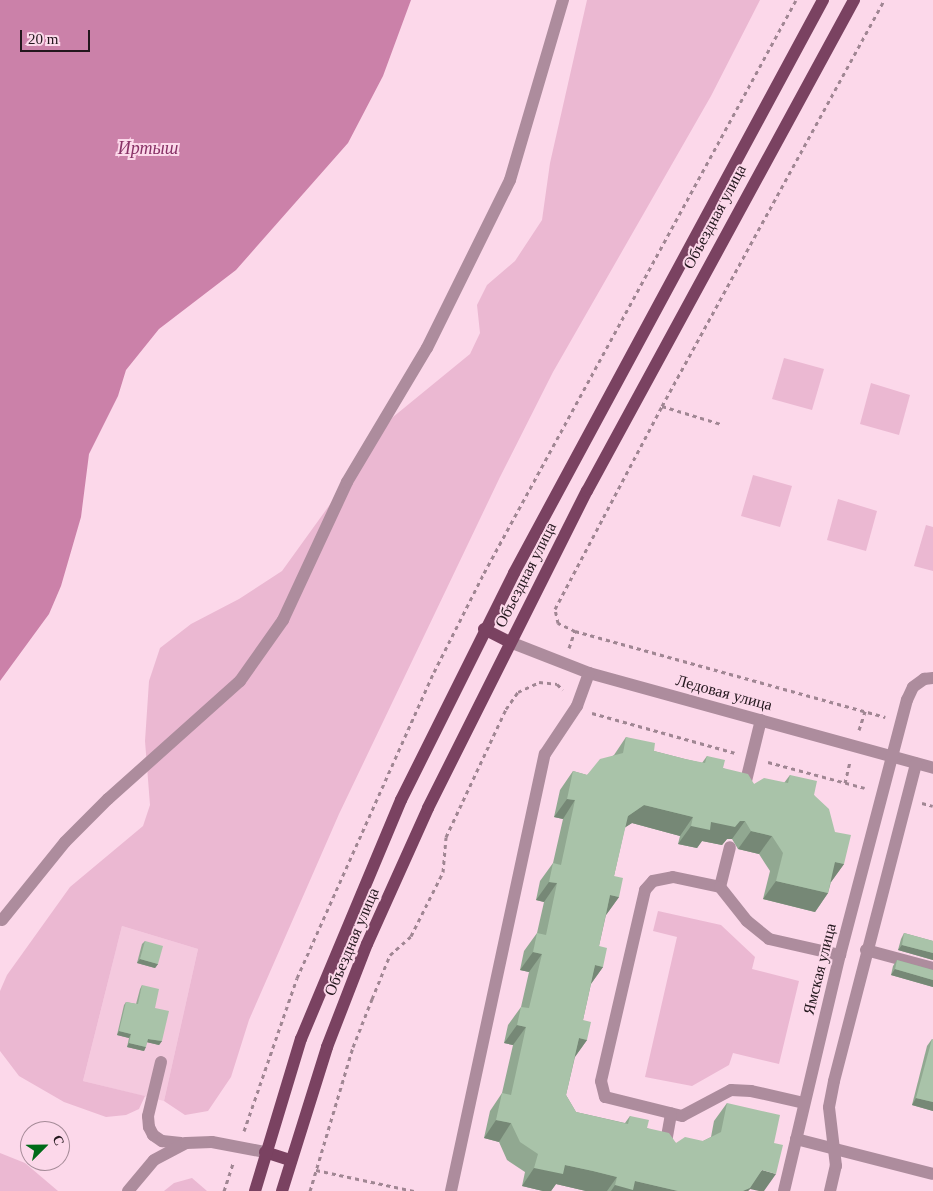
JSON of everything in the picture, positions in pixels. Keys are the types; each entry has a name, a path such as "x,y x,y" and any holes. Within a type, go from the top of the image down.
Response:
{"main road":[{"name":"Объездная улица","path":"255,1191 265,1152 301,1039 343,934 401,800 484,630 823,0"},
{"name":"Объездная улица","path":"282,1191 290,1160 327,1047 367,944 428,808 510,642 745,196 854,0"},
{"path":"484,630 510,642"},
{"path":"265,1152 290,1160"}],"street":[{"path":"2,920 71,836 240,681 283,620 347,482 427,348 510,180 563,0"},
{"name":"Ледовая улица","path":"510,642 589,673 933,768"},
{"path":"451,1191 545,754 577,706 589,673"},
{"name":"Ямская улица","path":"784,1191 840,955 913,687 924,679 933,678"},
{"path":"743,794 761,720"},
{"path":"830,1191 836,1149 829,1106 866,950 916,763"},
{"path":"720,887 730,847"},
{"path":"804,1103 752,1091 731,1090 691,1114 672,1114 614,1102 605,1097 601,1081 645,890 653,881 673,877 720,887 747,921 769,939 840,955"},
{"path":"866,950 933,968"},
{"path":"161,1062 148,1116 149,1127 153,1135 162,1140 186,1143 212,1142 265,1152"},
{"path":"664,1153 672,1114"},
{"path":"796,1139 933,1174"},
{"path":"128,1191 154,1160 186,1143"}],"path":[{"path":"224,1191 297,978 434,672 522,502 796,0"},
{"path":"555,609 662,406 884,0"},
{"path":"662,406 721,424"},
{"path":"575,631 886,716"},
{"path":"310,1191 353,1047 390,955 411,936 443,872 446,837 506,709 518,692 539,682 557,684 569,702 593,714 884,793"},
{"path":"907,799 933,806"},
{"path":"316,1170 414,1191"}],"shaded area":[{"path":"587,0 760,0 711,96 553,372 500,477 339,814 249,1020 231,1077 208,1111 185,1115 164,1101 198,949 122,926 83,1081 145,1096 139,1109 126,1115 106,1117 64,1102 19,1076 0,1051 0,991 7,975 70,887 143,826 150,805 145,741 149,681 160,648 191,624 239,599 282,571 393,417 470,354 480,333 477,305 487,285 515,261 542,220 550,163"},
{"path":"784,358 824,369 812,410 772,399"},
{"path":"871,383 910,395 899,435 860,424"},
{"path":"753,475 792,486 780,527 741,516"},
{"path":"838,499 877,511 866,551 827,540"},
{"path":"926,525 933,527 933,571 914,566"},
{"path":"658,911 721,925 755,957 752,969 799,981 779,1064 733,1053 729,1065 692,1086 645,1077 677,937 653,931"},
{"path":"122,926 198,949 164,1101 83,1081"},
{"path":"0,1153 20,1161 20,1171 34,1171 58,1191 0,1191"},
{"path":"192,1178 207,1191 164,1191 174,1183"}],"water":[{"name":"Иртыш","path":"0,0 411,0 383,76 348,143 236,270 159,329 126,370 118,396 89,454 81,517 61,586 49,614 0,681"}],"building":[{"path":"626,737 655,743 654,751 685,759 705,763 707,756 725,760 723,768 748,774 754,784 764,778 788,783 790,775 817,781 814,795 829,809 835,832 851,835 844,864 835,862 828,893 776,881 783,853 772,836 751,831 745,821 740,821 735,827 711,822 710,830 691,826 693,817 644,805 628,816 614,876 623,878 619,897 610,895 599,946 607,948 603,967 595,965 583,1020 591,1022 587,1040 579,1038 566,1095 576,1112 628,1124 630,1116 649,1120 647,1128 669,1133 676,1143 685,1137 703,1141 721,1132 727,1103 780,1115 774,1143 783,1145 776,1174 762,1170 750,1188 743,1191 678,1191 635,1181 633,1190 615,1185 617,1177 593,1171 565,1165 563,1174 534,1168 538,1154 520,1142 511,1123 496,1120 502,1093 511,1095 526,1027 517,1025 521,1007 529,1008 542,954 533,952 537,933 546,935 557,883 549,882 553,863 561,865 575,800 567,799 573,771 587,775 600,759 623,753"},
{"path":"904,933 933,941 933,953 902,945"},
{"path":"145,941 163,946 158,964 140,959"},
{"path":"897,960 933,970 933,980 895,969"},
{"path":"142,985 159,989 155,1008 169,1011 162,1041 148,1039 146,1047 129,1043 131,1034 119,1031 126,1002 138,1004"},
{"path":"933,1039 933,1102 916,1098"}]}
